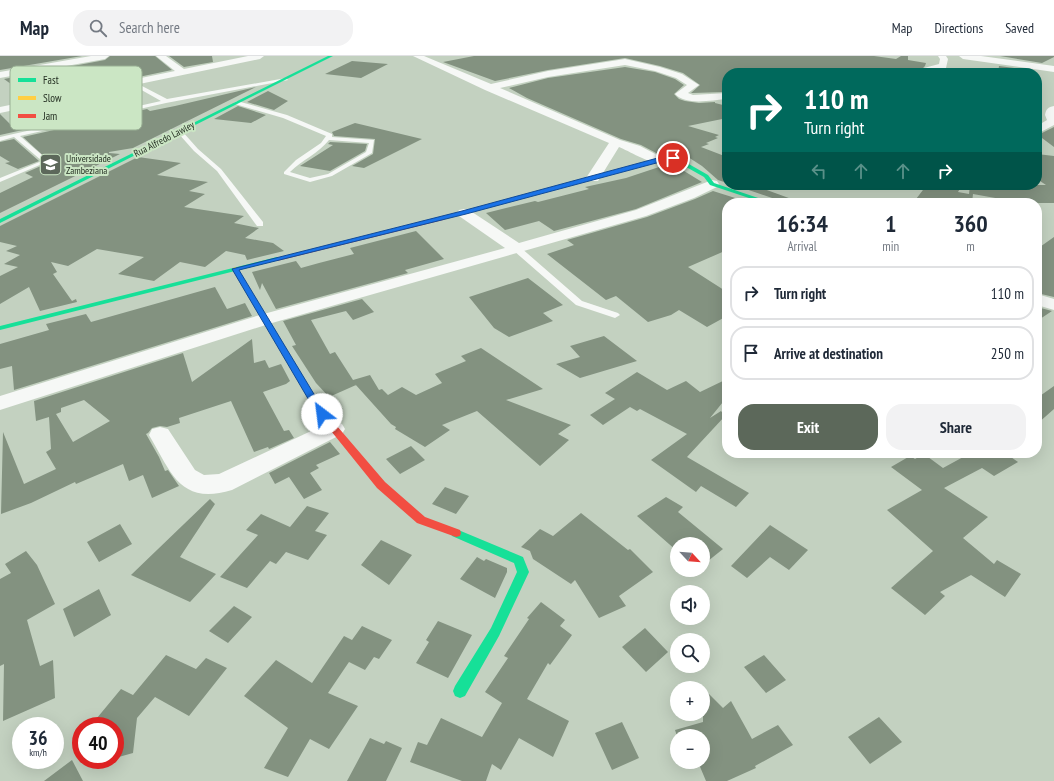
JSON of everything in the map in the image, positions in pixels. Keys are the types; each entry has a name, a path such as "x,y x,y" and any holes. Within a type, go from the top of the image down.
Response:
{"street":[{"path":"50,66 105,56"},
{"path":"160,56 182,72"},
{"path":"142,80 260,56"},
{"path":"420,58 442,56"},
{"path":"605,56 614,59"},
{"path":"935,68 943,66 944,59 942,56"},
{"path":"963,56 1054,69"},
{"name":"Rua Alfredo Lawley","path":"0,221 329,57"},
{"path":"420,58 616,142 636,149 657,160"},
{"path":"488,88 548,74 625,62 657,69 679,76 694,85 680,94 692,98 722,96"},
{"path":"0,75 10,73"},
{"path":"0,110 10,108"},
{"path":"1042,129 1053,120 1050,114 1051,110 1054,109"},
{"path":"593,178 616,142"},
{"path":"0,328 464,213 657,160 673,158 706,176 712,184 722,187"},
{"path":"0,403 266,319 517,249 655,208 695,193 712,184"},
{"path":"730,190 755,198"},
{"path":"464,213 517,249"},
{"path":"235,269 322,414 381,486 421,520 476,541 519,560 523,572 495,632 460,691"},
{"path":"1042,301 1054,305"},
{"path":"160,434 186,476 200,485 223,483 334,429"}],"lane":[{"path":"142,107 286,79"},
{"path":"142,88 166,101"},
{"path":"237,103 295,120 315,130 330,135 323,144 298,161 286,173 310,180 330,175 369,153 372,141 328,138"},
{"path":"0,139 42,130"},
{"path":"180,132 196,150 219,170 260,224"},
{"path":"0,180 46,162 16,136"},
{"path":"517,249 579,303 615,315"}],"building":[{"path":"0,56 82,56 23,66 10,66 10,68 0,70"},
{"path":"110,56 155,56 172,70 142,76 142,66 73,66 105,60"},
{"path":"169,56 212,56 213,62 184,67"},
{"path":"474,56 874,56 896,59 901,56 908,56 908,60 926,63 923,68 722,68 722,92 691,93 700,85 683,73 625,58 548,70 495,81 443,62"},
{"path":"1000,56 1054,56 1054,57 1042,63"},
{"path":"352,61 388,64 361,78 325,74"},
{"path":"999,66 1014,68 999,68"},
{"path":"625,67 655,72 675,79 684,85 674,94 679,99 699,103 715,102 722,105 722,119 688,126 719,135 715,137 718,138 706,143 709,144 701,147 722,155 722,181 718,180 702,166 688,157 673,152 658,154 641,145 621,139 527,98 509,88 548,78"},
{"path":"10,78 10,83 4,79"},
{"path":"256,87 133,148 109,152 120,154 0,213 0,193 33,177 25,173 50,162 23,137 54,130 142,130 142,110 147,109 150,111"},
{"path":"268,91 288,101 274,110 247,102"},
{"path":"238,106 266,115 251,123 214,119"},
{"path":"0,114 10,124 10,130 23,130 0,135"},
{"path":"355,123 422,139 364,168 352,166 373,154 375,139 334,136 332,132"},
{"path":"1054,127 1054,147 1042,138 1042,133"},
{"path":"14,139 39,161 18,169 5,163 10,162 0,156 0,142"},
{"path":"330,142 367,144 365,151 330,171 300,166 333,145 328,144"},
{"path":"1042,155 1054,156 1054,203 1042,203 1042,198 995,198 973,194 973,198 917,198 923,190 959,190 958,192 969,194 969,190 1042,190 1042,185 1046,185 1042,182"},
{"path":"138,157 181,163 157,175 208,182 189,191 205,194 184,207 244,216 234,223 259,228 245,238 273,243 284,251 247,260 245,255 226,251 205,267 180,262 154,281 118,274 144,257 97,249 68,266 51,262 57,272 53,274 72,301 76,299 77,302 40,311 29,287 0,304 0,276 18,267 4,264 20,255 6,251 17,246 0,242 0,226"},
{"path":"671,163 702,182 636,209 554,231 539,221 505,230 486,213 589,189 585,187 626,178"},
{"path":"749,190 767,190 789,198 772,198"},
{"path":"713,191 735,198 722,198 722,252 688,267 722,289 722,319 707,327 679,310 671,315 648,322 616,296 606,300 547,254 574,245 567,240 647,217"},
{"path":"416,231 444,259 405,270 408,273 276,309 262,283 260,290 252,272 296,261 301,268 354,254 350,248"},
{"path":"1054,237 1054,297 1042,294 1042,245"},
{"path":"528,278 563,305 543,313 553,321 509,337 494,328 469,297"},
{"path":"215,287 227,309 245,303 252,316 14,390 12,366 0,369 0,344 49,330 46,324 86,314 91,322"},
{"path":"362,299 374,312 353,320 346,311 311,320 330,354 335,352 353,380 370,375 379,390 382,389 388,395 402,387 416,395 442,383 435,374 466,361 461,356 481,348 543,389 506,400 571,425 558,434 569,440 540,466 477,411 442,425 450,430 425,447 395,429 396,427 391,424 356,385 329,397 316,383 292,346 296,345 283,321"},
{"path":"1042,308 1052,311 1042,318"},
{"path":"604,336 637,361 580,378 556,364 580,357 570,346"},
{"path":"252,339 254,363 265,360 269,368 281,364 290,381 286,384 263,392 284,431 289,430 294,438 269,449 268,447 254,452 231,401 179,418 180,423 167,427 160,426 152,428 146,434 165,471 168,470 179,486 152,498 143,475 129,481 123,464 76,484 75,482 31,503 1,514 3,432 24,484 56,469 46,452 51,449 49,417 36,421 34,401 183,353 192,382","holes":["84,400 110,421 73,442 56,414 61,412 61,408"]},
{"path":"637,372 667,390 686,381 700,392 722,381 722,403 710,418 721,411 722,419 687,457 749,493 736,507 701,486 696,492 651,460 687,434 640,409 637,411 630,407 603,425 590,415 615,399 605,393"},
{"path":"1054,386 1054,409 1042,420 1042,394"},
{"path":"330,442 340,454 316,465 319,468 310,473 322,490 304,499 289,477 275,484 269,473"},
{"path":"411,446 425,460 400,474 386,459"},
{"path":"907,458 929,458 943,468 961,458 1012,458 1018,462 994,476 982,468 944,488 988,517 963,538 994,564 997,560 1021,574 1005,597 971,575 940,592 945,596 925,615 891,588 933,551 887,510 922,490 891,467"},
{"path":"445,487 469,496 456,514 432,504"},
{"path":"666,497 683,507 678,512 708,537 670,537 670,545 637,516"},
{"path":"210,499 215,504 180,557 216,574 190,602 131,575"},
{"path":"307,506 329,513 315,531 327,535 308,560 286,552 276,564 270,561 247,588 220,577 258,535 246,530 261,514 290,527"},
{"path":"581,513 628,550 630,549 653,572 619,596 626,606 599,618 575,580 571,584 533,559 530,551 521,547 540,529 553,536"},
{"path":"120,524 132,544 99,562 87,542"},
{"path":"770,525 808,550 789,570 770,557 747,578 731,566"},
{"path":"710,538 723,549 710,559"},
{"path":"381,540 412,555 389,585 361,565"},
{"path":"26,551 37,565 55,604 27,620 40,666 53,660 55,698 3,721 4,664 0,666 0,579 11,573 5,564"},
{"path":"477,557 484,561 486,559 507,568 507,572 495,598 460,579"},
{"path":"99,589 111,615 74,637 63,609"},
{"path":"541,602 565,620 560,626 572,635 550,665 548,663 527,699 569,721 553,757 519,738 501,770 492,764 486,781 462,781 410,762 418,742 427,745 441,718 482,737 502,703 485,692 508,658 504,656 529,619 527,618"},
{"path":"234,606 252,617 228,643 209,631"},
{"path":"438,621 472,635 448,678 416,663 429,642 426,640"},
{"path":"362,626 392,640 379,659 374,657 365,670 349,662 328,693 358,706 329,749 310,739 288,777 264,768 288,728 244,696 276,660 312,683 344,636 352,640"},
{"path":"645,628 668,652 646,672 622,647"},
{"path":"166,655 196,669 206,658 227,668 189,716 155,697 137,718 133,753 124,756 124,717 98,717 121,689 133,695"},
{"path":"764,655 786,680 766,693 744,667"},
{"path":"710,695 723,708 731,701 752,739 778,725 793,745 755,766 756,768 727,781 706,781 701,769 710,769 710,729 678,729 703,721 710,721"},
{"path":"879,717 902,742 870,764 848,737"},
{"path":"622,722 639,758 612,770 595,733"},
{"path":"370,738 384,744 386,741 402,748 386,781 347,781"},
{"path":"72,760 72,769 77,769 83,781 44,781 60,769 64,769 64,766"}],"traffic: fast":[{"path":"0,221 331,56"},
{"path":"614,172 667,157 673,157 706,176 712,184 722,187"},
{"path":"730,190 755,198"},
{"path":"0,328 277,259"},
{"path":"456,533 519,560 523,572 495,632 460,691"}],"traffic: slow":[{"path":"441,219 614,172"},
{"path":"235,269 312,398"}],"traffic: jam":[{"path":"277,259 441,219"},
{"path":"312,398 322,414 381,485 421,520 456,533"}],"place":[{"name":"Universidade Zambeziana","path":"51,164"}],"route":[{"path":"322,414 235,269 464,213 667,157 673,158"}]}
